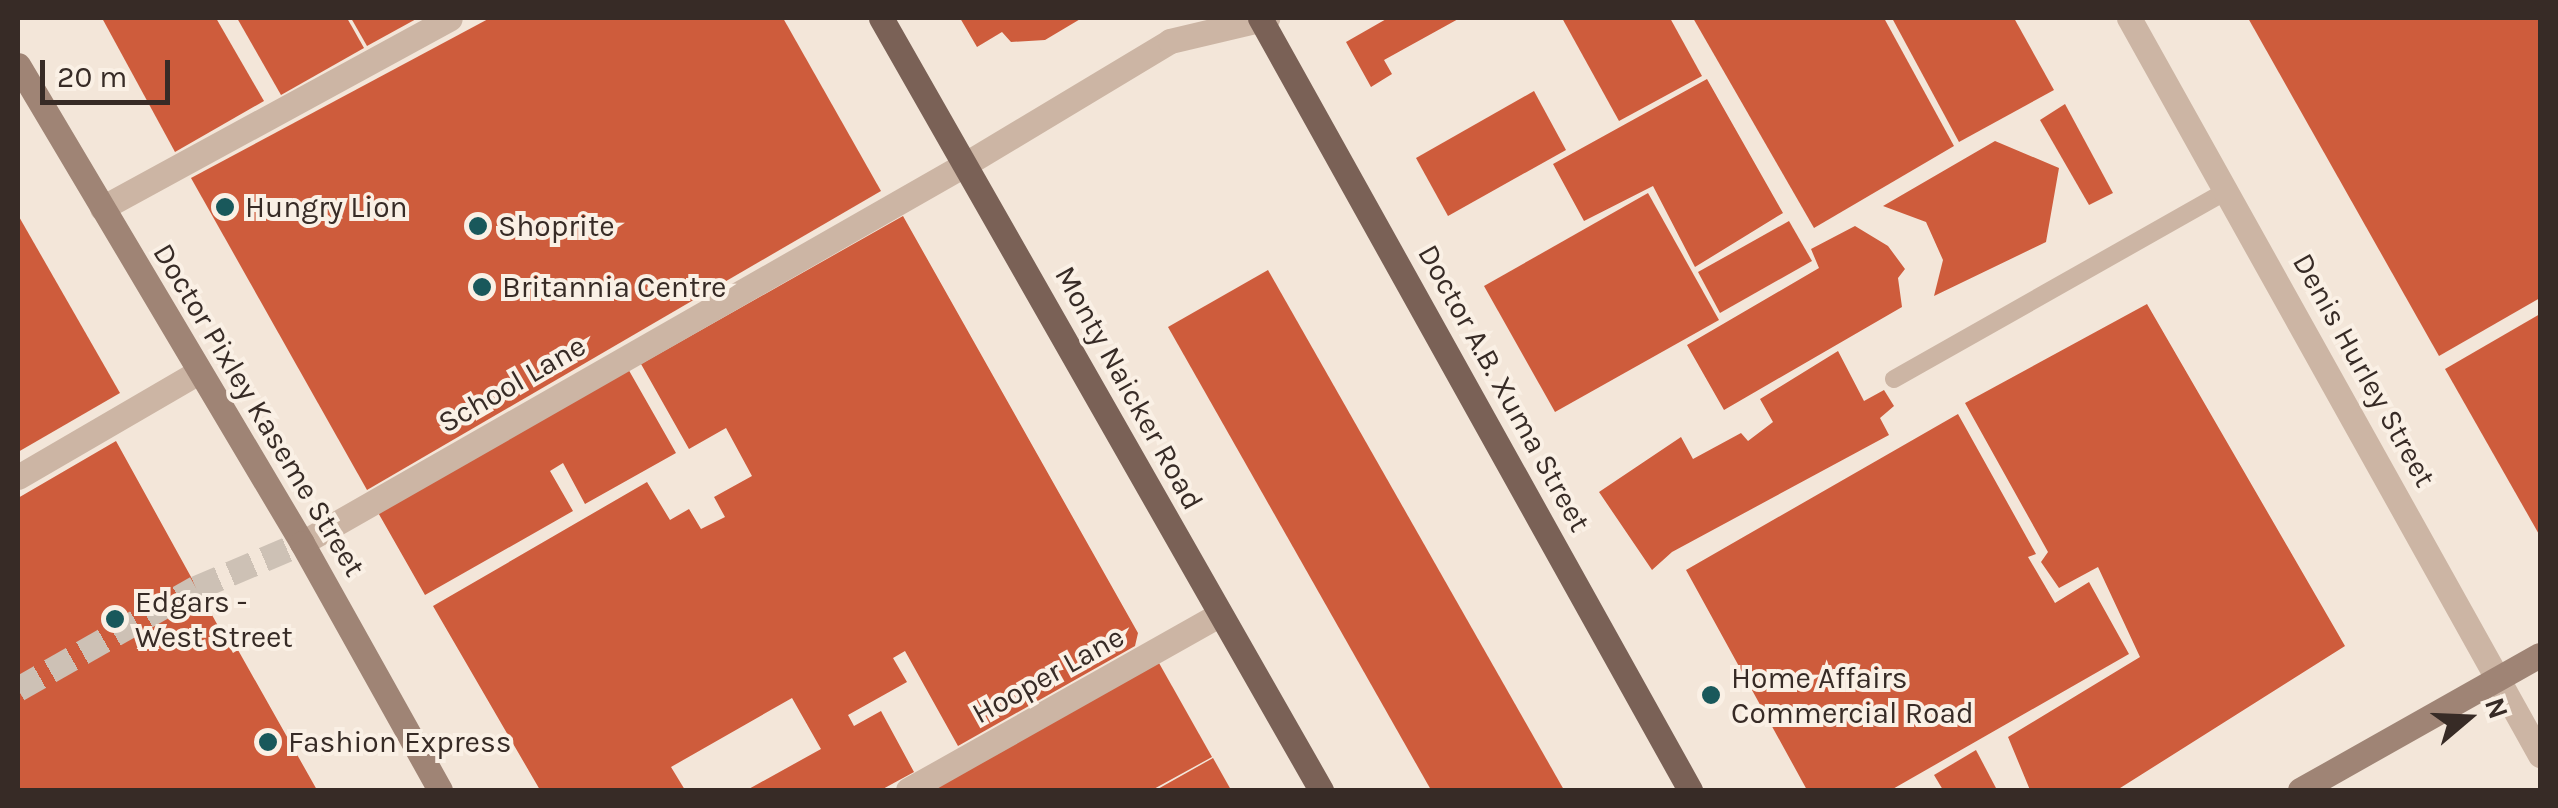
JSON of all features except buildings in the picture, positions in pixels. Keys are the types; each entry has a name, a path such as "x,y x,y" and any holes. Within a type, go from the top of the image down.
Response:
{"main road":[{"name":"Monty Naicker Road","path":"881,18 1321,790"},
{"name":"Doctor A.B. Xuma Street","path":"1263,19 1690,790"},
{"name":"Doctor Pixley Kaseme Street","path":"21,79 302,543 440,790"},
{"path":"2300,790 2540,655"}],"street":[{"path":"102,208 450,18"},
{"name":"Denis Hurley Street","path":"2129,18 2540,755"},
{"name":"School Lane","path":"302,543 964,164 1170,41 1263,19"},
{"path":"18,477 198,373"},
{"name":"Hooper Lane","path":"908,790 1219,615"}],"lane":[{"path":"1894,378 2226,192"}],"tunnel":[{"path":"18,689 196,588 302,543"}],"place":[{"name":"Hungry Lion","path":"225,207"},
{"name":"Shoprite","path":"478,226"},
{"name":"Britannia Centre","path":"482,287"},
{"name":"Edgars - West Street","path":"115,619"},
{"name":"Home Affairs Commercial Road","path":"1711,695"},
{"name":"Fashion Express","path":"268,742"}]}
